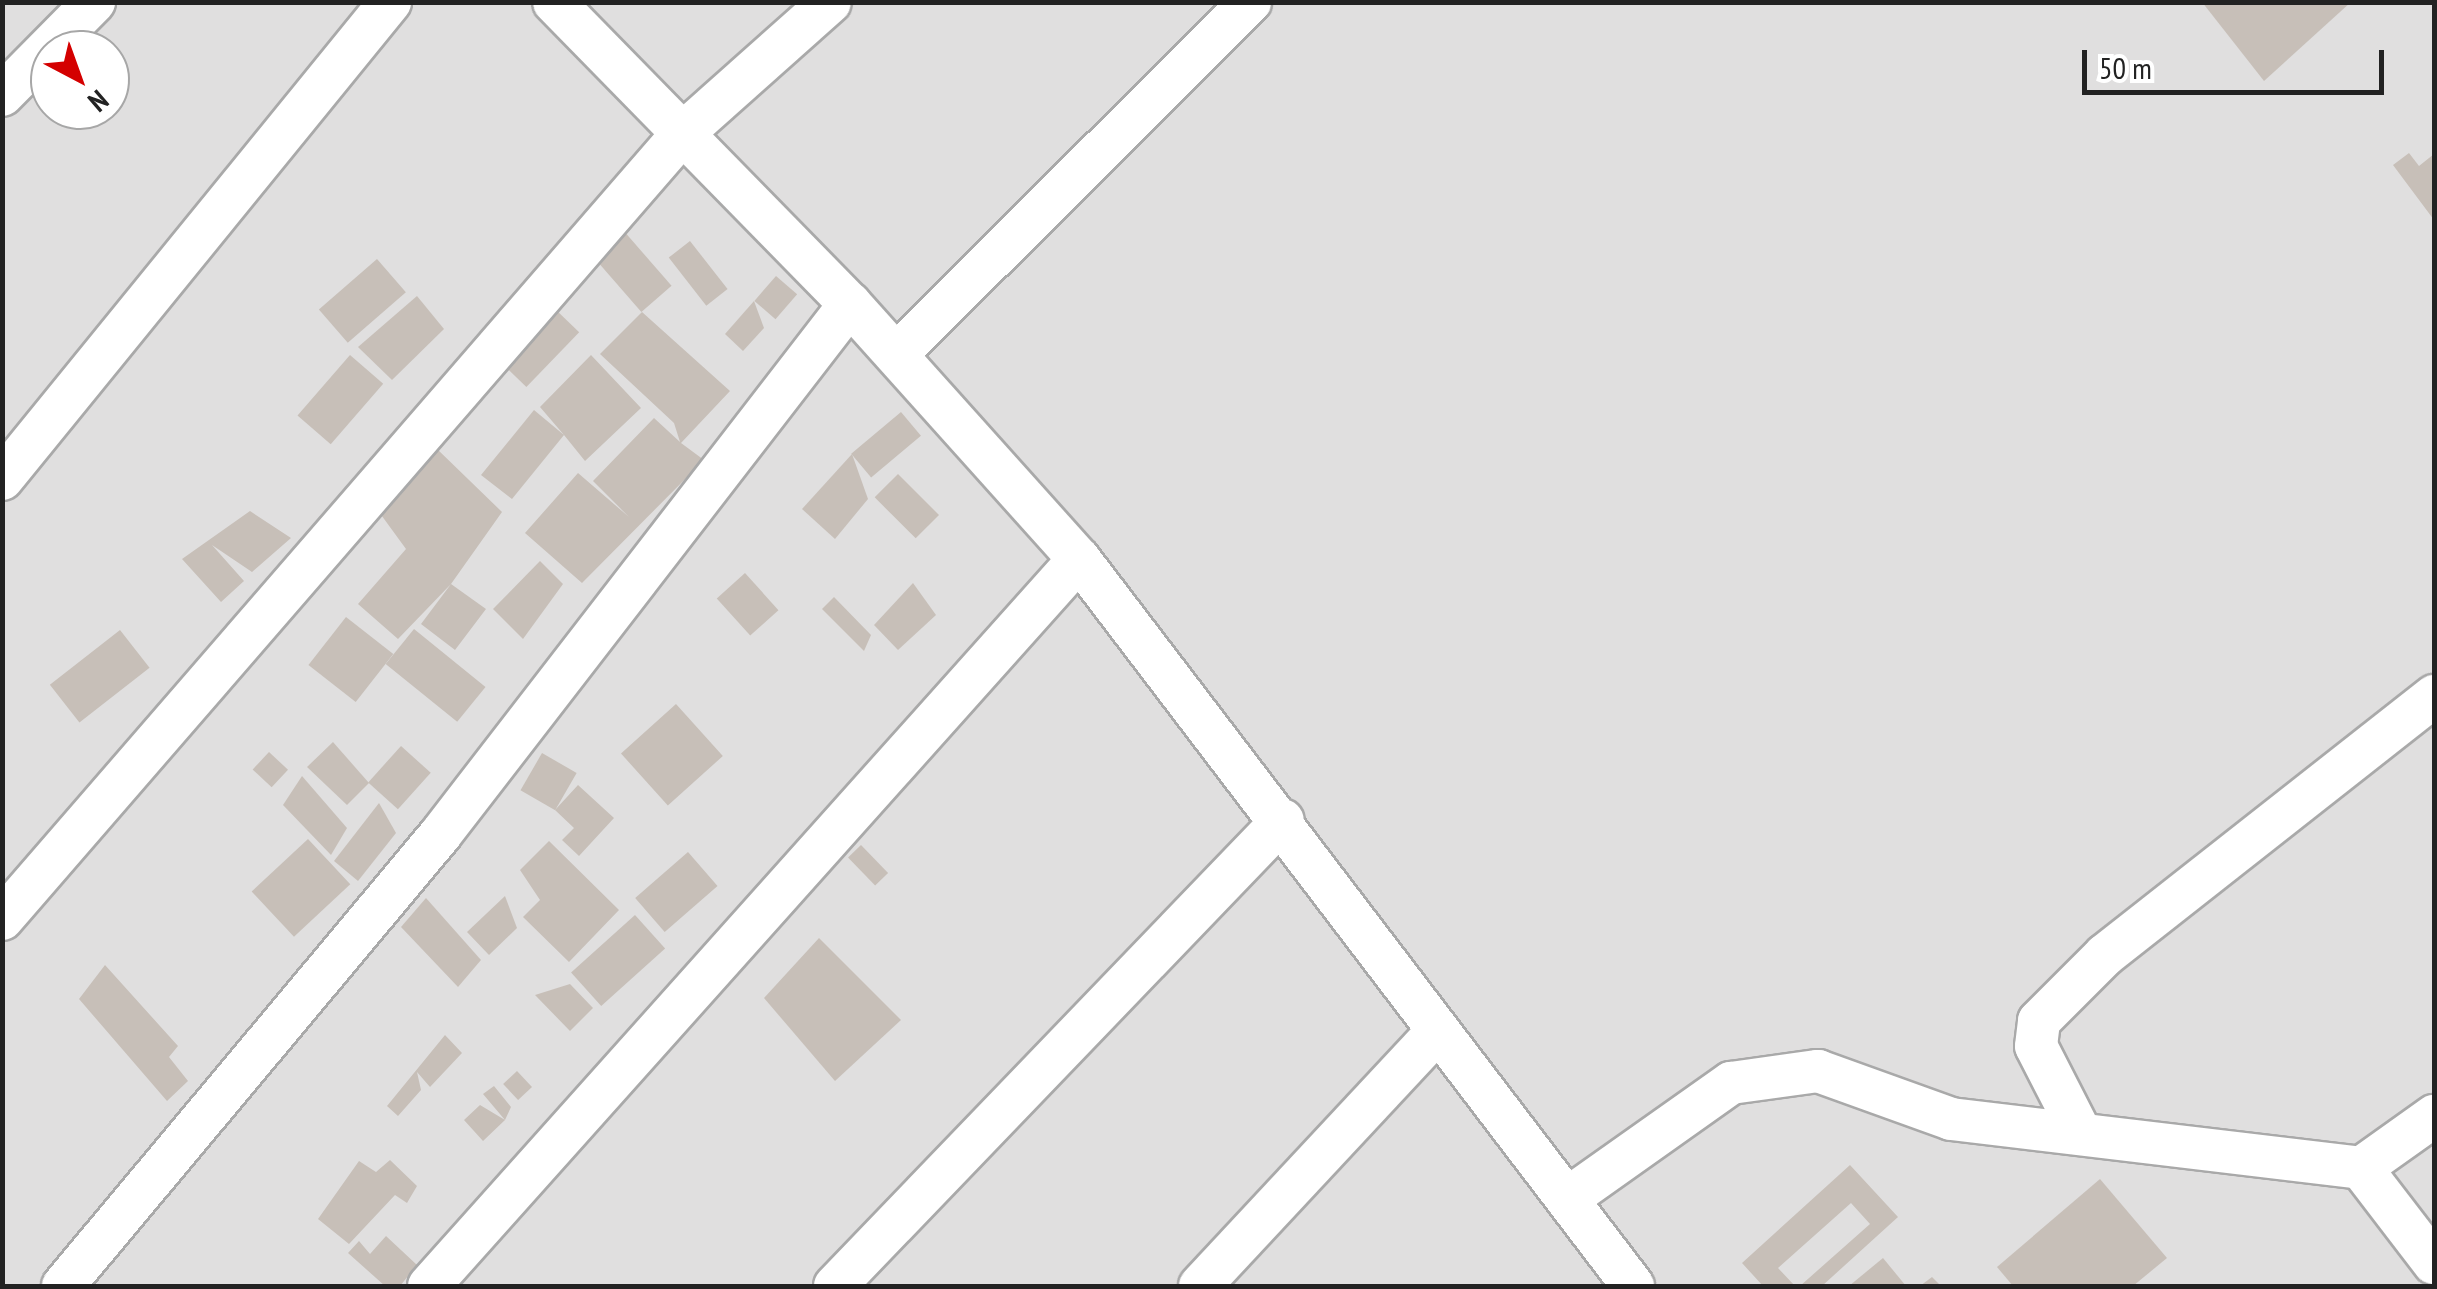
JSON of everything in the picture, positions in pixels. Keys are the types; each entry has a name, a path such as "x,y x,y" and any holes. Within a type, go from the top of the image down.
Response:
{"street":[{"path":"2,95 94,2"},
{"path":"2,479 390,2"},
{"path":"554,2 850,304 1079,559 1283,820 1567,1199 1624,1283"},
{"path":"2,919 682,134 830,2"},
{"path":"896,355 1250,2"},
{"path":"63,1286 440,834 850,304"},
{"path":"429,1286 1079,559"},
{"path":"2080,1130 2036,1046 2039,1020 2105,955 2434,696"},
{"path":"836,1286 1283,820"},
{"path":"1200,1286 1438,1030"},
{"path":"1567,1199 1731,1083 1818,1071 1951,1119 2080,1130 2361,1168 2434,1116"},
{"path":"2361,1168 2434,1262"}],"shaded area":[{"path":"3,3 2434,3 2434,1286 3,1286"}],"building":[{"path":"2202,2 2351,2 2264,81"},
{"path":"2409,153 2419,166 2434,154 2434,220 2393,165"},
{"path":"623,230 672,286 641,312 593,256"},
{"path":"690,241 728,289 706,306 669,258"},
{"path":"377,259 406,292 348,343 319,310"},
{"path":"776,276 797,294 775,319 754,301"},
{"path":"417,296 444,329 392,380 358,347"},
{"path":"754,301 764,328 743,351 725,334"},
{"path":"554,308 579,332 526,387 501,363"},
{"path":"642,312 730,391 681,443 704,460 582,583 525,533 578,473 629,517 593,481 654,418 680,442 674,423 600,354"},
{"path":"350,355 383,384 331,444 298,415"},
{"path":"591,355 641,408 585,461 540,407"},
{"path":"534,410 564,435 512,499 481,475"},
{"path":"901,412 921,436 871,478 851,454"},
{"path":"435,447 502,512 451,584 398,639 358,604 406,549 379,512"},
{"path":"852,454 868,499 835,539 802,509"},
{"path":"898,474 939,515 916,538 875,497"},
{"path":"250,511 291,538 252,572 212,545 244,581 221,602 182,559"},
{"path":"540,561 563,584 523,639 493,609"},
{"path":"745,573 778,610 750,636 717,598"},
{"path":"913,583 936,615 898,650 874,625"},
{"path":"451,584 486,609 455,650 421,624"},
{"path":"834,597 871,635 864,651 822,609"},
{"path":"346,617 393,654 356,702 308,665"},
{"path":"414,629 485,687 457,722 386,664"},
{"path":"120,630 150,668 79,723 50,685"},
{"path":"676,704 723,756 668,806 621,754"},
{"path":"333,742 369,783 347,805 307,767"},
{"path":"401,746 431,773 398,809 368,782"},
{"path":"269,752 288,770 272,787 253,770"},
{"path":"542,753 577,773 555,810 520,790"},
{"path":"302,776 347,828 331,855 283,805"},
{"path":"578,785 614,818 579,856 562,840 574,828 555,810"},
{"path":"379,803 396,833 358,881 334,861"},
{"path":"308,839 350,884 294,937 252,892"},
{"path":"549,841 619,910 569,962 523,917 540,900 520,870"},
{"path":"861,845 888,873 875,886 848,858"},
{"path":"688,852 718,886 665,932 635,898"},
{"path":"505,896 517,928 489,955 467,932"},
{"path":"426,898 481,960 458,987 401,927"},
{"path":"635,915 665,948 601,1006 571,973"},
{"path":"819,938 901,1020 835,1081 764,998"},
{"path":"105,965 178,1046 169,1057 188,1081 167,1101 79,999"},
{"path":"570,984 593,1008 570,1031 535,995"},
{"path":"445,1035 462,1053 430,1087 417,1072 421,1090 398,1116 387,1106"},
{"path":"517,1071 532,1087 518,1100 503,1084"},
{"path":"494,1086 511,1107 505,1120 483,1094"},
{"path":"480,1105 505,1120 483,1141 464,1120"},
{"path":"390,1160 417,1186 407,1203 395,1195 349,1244 318,1219 359,1161 376,1172"},
{"path":"1850,1165 1898,1217 1822,1286 1800,1286 1870,1224 1851,1203 1778,1268 1795,1286 1763,1286 1742,1263"},
{"path":"2100,1179 2167,1258 2133,1286 2013,1286 1997,1267"},
{"path":"386,1236 417,1265 400,1286 385,1286 348,1253 359,1241 370,1254"},
{"path":"1883,1258 1906,1286 1849,1286"},
{"path":"1932,1277 1941,1286 1920,1286"}]}
